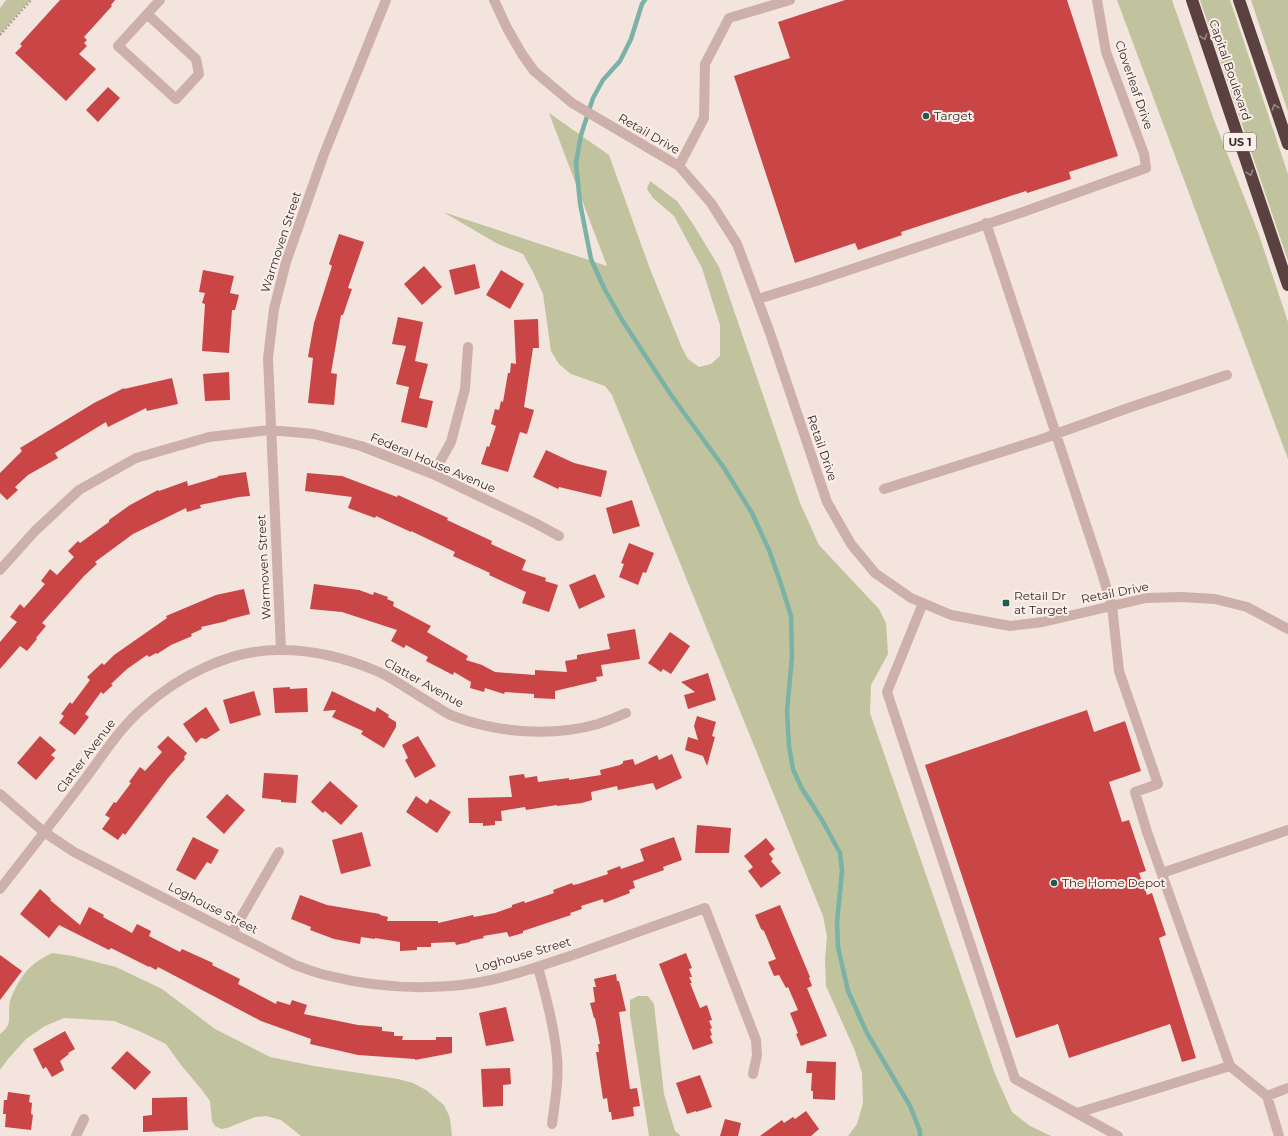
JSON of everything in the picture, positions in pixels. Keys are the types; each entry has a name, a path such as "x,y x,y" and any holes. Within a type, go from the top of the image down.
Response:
{"highway":[{"name":"Capital Boulevard","path":"1192,0 1288,285"},
{"path":"1239,0 1288,144"}],"street":[{"path":"147,14 196,59 199,74 176,99 118,46 147,14 160,0"},
{"name":"Warmoven Street","path":"280,650 268,358 274,309 284,269 324,154 386,0"},
{"name":"Retail Drive","path":"494,0 507,28 534,71 572,103 679,166 711,203 737,244 758,299 827,502 851,544 875,573 911,598 951,615 1010,626 1043,622 1146,598 1182,597 1215,599 1247,607 1288,629"},
{"path":"679,166 704,118 704,64 729,18 790,0"},
{"name":"Cloverleaf Drive","path":"986,223 1023,212 1146,168 1144,154 1106,52 1097,0"},
{"path":"758,299 816,281 986,223 1112,606 1119,672 1158,784 1135,792 1230,1066 1267,1096 1279,1136"},
{"path":"433,474 451,442 465,390 468,347"},
{"path":"884,489 1055,434 1227,375"},
{"name":"Federal House Avenue","path":"0,570 34,530 79,490 136,458 209,437 270,430 314,434 361,446 433,474 559,536"},
{"path":"923,603 887,692 1015,1078 1118,1136"},
{"name":"Clatter Avenue","path":"0,889 128,722 141,709 164,690 187,677 220,662 246,654 280,650 330,655 380,673 451,716 481,725 515,730 559,731 598,724 626,713"},
{"name":"Loghouse Street","path":"0,794 44,832 74,852 295,965 354,982 384,986 421,988 452,986 489,980 538,967 705,908 756,1040 757,1054 753,1074"},
{"path":"1162,872 1288,830"},
{"path":"232,933 279,852"},
{"path":"538,967 549,1010 557,1058 556,1094 552,1124"},
{"path":"1077,1113 1230,1066"},
{"path":"1267,1096 1288,1088"},
{"path":"76,1136 84,1119"}],"path":[{"path":"0,35 31,0"}],"green space":[{"path":"6,0 30,0 0,34 0,8"},
{"path":"1117,0 1172,0 1214,120 1259,235 1288,322 1288,459"},
{"path":"1200,0 1230,0 1288,174 1288,261"},
{"path":"1251,0 1288,0 1288,112"},
{"path":"549,113 609,155 650,269 682,348 688,359 699,367 711,364 720,356 720,325 702,268 674,216 653,198 647,189 650,181 677,201 719,267 800,503 819,545 879,609 886,623 888,654 871,685 870,713 995,1074 1012,1112 1030,1126 1051,1136 848,1136 857,1124 863,1103 862,1073 855,1051 826,986 825,960 827,936 823,916 612,395 605,386 571,374 559,364 551,351 543,294 523,254 498,244 443,212 607,266"},
{"path":"52,953 73,956 116,967 162,989 215,1029 270,1057 314,1066 398,1079 413,1083 426,1090 444,1105 450,1118 452,1136 301,1136 281,1120 266,1116 255,1117 221,1129 215,1126 212,1121 210,1101 166,1044 114,1021 64,1018 45,1026 26,1039 0,1070 0,1034 9,1023 9,1006 12,995 22,977 30,968 39,960"},
{"path":"638,996 648,996 654,1004 664,1094 675,1131 681,1136 649,1136 630,1015 630,1000"}],"building":[{"path":"60,0 115,0 111,5 112,6 84,37 87,40 84,43 87,46 79,54 96,69 66,101 15,53 22,46 20,44"},
{"name":"Target","path":"845,0 1067,0 1118,156 1069,172 1071,179 1027,193 1026,191 901,232 902,235 858,250 855,243 795,263 734,76 790,58 778,22"},
{"path":"108,87 120,98 98,122 86,110"},
{"path":"339,234 364,242 348,288 352,289 343,315 341,315 331,373 337,374 334,405 308,403 313,358 308,357 314,323 332,266 329,264"},
{"path":"475,264 480,288 455,295 449,270"},
{"path":"424,266 442,287 422,305 404,284"},
{"path":"203,270 234,276 230,293 239,295 235,310 232,310 229,353 202,351 205,304 202,303 205,293 199,292"},
{"path":"501,270 524,284 510,309 486,295"},
{"path":"398,317 423,322 415,361 428,364 419,398 433,401 427,428 401,422 409,387 396,384 406,346 392,344"},
{"path":"538,319 539,348 533,348 524,407 534,410 527,434 520,432 508,472 481,464 496,426 491,424 495,409 499,410 501,401 503,402 511,363 516,364 514,320"},
{"path":"229,372 230,400 205,401 203,374"},
{"path":"172,378 178,404 147,411 146,408 108,427 106,422 55,453 58,458 28,475 15,487 18,490 7,500 0,493 0,473 22,451 20,448 94,403 124,388"},
{"path":"546,450 574,463 607,471 601,497 559,487 558,489 533,477"},
{"path":"246,472 250,496 200,505 201,508 187,512 186,508 133,534 95,562 97,564 84,576 42,623 46,626 27,651 20,646 0,669 0,642 17,622 10,617 20,604 24,608 45,584 41,581 50,569 57,575 74,557 68,551 78,541 80,543 130,505 158,490 159,491 187,481 188,486 218,476"},
{"path":"307,473 342,476 397,497 398,495 448,518 447,520 492,541 491,544 526,560 522,570 546,578 545,581 558,585 549,612 522,603 526,592 453,556 455,552 376,516 375,518 348,508 352,497 305,491"},
{"path":"632,500 640,526 613,534 606,508"},
{"path":"629,543 654,553 646,573 643,572 638,585 619,577 624,564 621,563"},
{"path":"595,574 605,597 579,609 569,585"},
{"path":"314,584 359,590 373,595 374,592 388,597 387,599 394,602 393,606 431,626 427,632 468,656 466,660 482,665 495,672 535,675 535,670 567,672 565,661 577,659 577,655 610,649 607,634 635,629 640,659 601,665 603,676 596,677 597,681 555,691 555,699 534,698 534,694 505,692 504,694 485,688 484,692 470,688 471,682 454,672 453,675 426,661 428,657 406,645 404,648 391,641 397,630 342,612 310,609"},
{"path":"244,589 250,614 201,627 202,629 191,634 192,636 171,645 157,654 156,653 149,657 147,655 127,669 103,694 101,692 85,714 89,717 75,735 59,723 64,716 61,714 70,702 72,704 90,680 87,677 102,663 104,665 114,655 167,618 166,616 216,595"},
{"path":"670,632 690,646 671,674 663,669 661,672 648,663"},
{"path":"708,673 716,700 688,709 684,695 695,692 681,682"},
{"path":"290,687 290,689 307,688 308,712 275,713 273,688"},
{"path":"254,691 261,715 230,724 223,700"},
{"path":"332,691 375,712 377,707 396,722 396,727 384,748 361,734 363,731 332,717 336,710 323,711"},
{"path":"206,707 220,730 206,739 201,738 196,743 183,724"},
{"name":"The Home Depot","path":"1087,710 1094,732 1125,721 1141,771 1109,782 1122,822 1129,820 1146,871 1139,873 1147,895 1152,893 1166,935 1159,938 1196,1058 1182,1062 1170,1024 1069,1058 1058,1024 1016,1038 925,765"},
{"path":"697,716 716,722 712,736 715,737 707,766 703,756 685,750 688,737 698,740 694,726"},
{"path":"40,736 56,750 51,755 55,758 36,780 17,763"},
{"path":"168,736 187,753 184,757 185,759 168,778 125,835 123,833 118,840 102,829 110,818 105,815 114,802 116,803 131,783 129,782 140,767 145,771 162,752 157,747"},
{"path":"418,736 436,766 415,778 405,760 408,758 402,745"},
{"path":"672,754 682,778 656,790 653,783 618,790 617,786 591,792 592,800 582,803 526,810 525,807 501,811 502,821 495,821 495,825 483,826 483,823 469,823 468,798 512,797 509,776 524,774 525,778 537,776 538,782 569,778 569,780 601,775 600,770 620,765 623,761 633,759 635,765 657,755 659,760"},
{"path":"264,773 298,775 296,803 262,798"},
{"path":"330,781 358,806 341,825 325,811 323,813 311,802"},
{"path":"227,794 245,810 224,834 206,817"},
{"path":"416,796 427,804 430,799 451,812 437,833 406,812"},
{"path":"697,825 731,828 729,853 695,853"},
{"path":"362,832 371,866 341,874 332,840"},
{"path":"193,837 219,850 211,864 207,862 195,880 176,870"},
{"path":"674,837 682,860 663,867 664,870 633,881 635,888 629,890 630,893 604,903 603,899 581,906 582,909 570,913 571,915 509,937 507,932 483,936 484,938 456,945 455,942 431,943 431,947 417,947 417,950 400,951 400,942 361,937 360,944 334,939 310,930 311,927 291,919 300,895 327,905 380,914 388,917 387,921 438,921 438,923 473,915 474,917 495,913 512,907 512,905 524,901 525,903 554,893 553,890 572,883 573,885 578,884 608,874 607,871 620,866 621,869 644,861 640,849"},
{"path":"766,838 775,849 769,854 773,859 771,861 781,873 761,888 748,871 753,867 744,856"},
{"path":"40,889 51,899 50,900 80,925 89,907 104,915 103,917 132,933 137,924 151,931 149,936 180,952 182,949 213,963 212,965 240,979 238,984 276,1004 277,1001 290,1005 292,1000 307,1005 304,1014 358,1025 382,1027 382,1031 394,1032 394,1036 403,1036 402,1040 436,1040 436,1037 452,1037 452,1053 415,1060 358,1055 310,1044 311,1039 261,1021 158,967 156,970 111,948 109,950 59,925 49,938 20,914"},
{"path":"780,905 810,977 812,986 807,988 827,1036 801,1046 796,1034 798,1033 790,1013 798,1010 788,987 786,988 779,975 774,976 768,962 776,959 764,931 761,929 755,915"},
{"path":"686,953 692,968 689,969 692,977 689,977 692,983 690,983 700,1008 707,1005 712,1020 709,1021 712,1028 710,1029 712,1035 710,1036 713,1043 693,1050 659,964"},
{"path":"0,955 22,971 0,1000"},
{"path":"616,974 626,1011 619,1012 630,1089 637,1088 640,1106 633,1107 634,1116 612,1120 607,1098 603,1099 596,1052 599,1052 598,1044 600,1044 595,1018 590,1003 595,1002 593,987 596,987 594,979"},
{"path":"506,1007 514,1041 486,1046 479,1013"},
{"path":"65,1031 75,1049 68,1053 69,1054 60,1061 64,1070 52,1077 46,1067 43,1069 33,1049"},
{"path":"127,1051 151,1072 135,1090 111,1068"},
{"path":"807,1061 836,1062 835,1100 813,1099 813,1091 811,1091 812,1073 806,1073"},
{"path":"510,1068 511,1084 503,1085 503,1106 483,1107 481,1069"},
{"path":"700,1075 712,1107 687,1114 676,1083"},
{"path":"8,1092 30,1095 29,1102 32,1103 31,1114 33,1115 31,1130 5,1127 6,1114 3,1114 4,1100 7,1100"},
{"path":"187,1097 188,1130 143,1132 143,1116 152,1115 152,1098"},
{"path":"806,1111 819,1129 811,1136 760,1136 782,1120 784,1123 793,1117 795,1119"},
{"path":"725,1119 741,1123 738,1136 720,1136"}],"waterway":[{"path":"645,0 642,4 631,39 620,61 603,80 593,98 581,135 576,163 580,203 591,259 604,288 622,320 671,395 724,468 752,513 769,550 791,616 792,657 787,711 789,746 793,769 801,787 822,820 840,853 842,871 837,923 838,947 848,991 867,1033 910,1106 920,1131 920,1136"}],"place":[{"name":"Target","path":"926,116"},
{"name":"Retail Dr at Target","path":"1006,603"},
{"name":"The Home Depot","path":"1054,883"}]}
